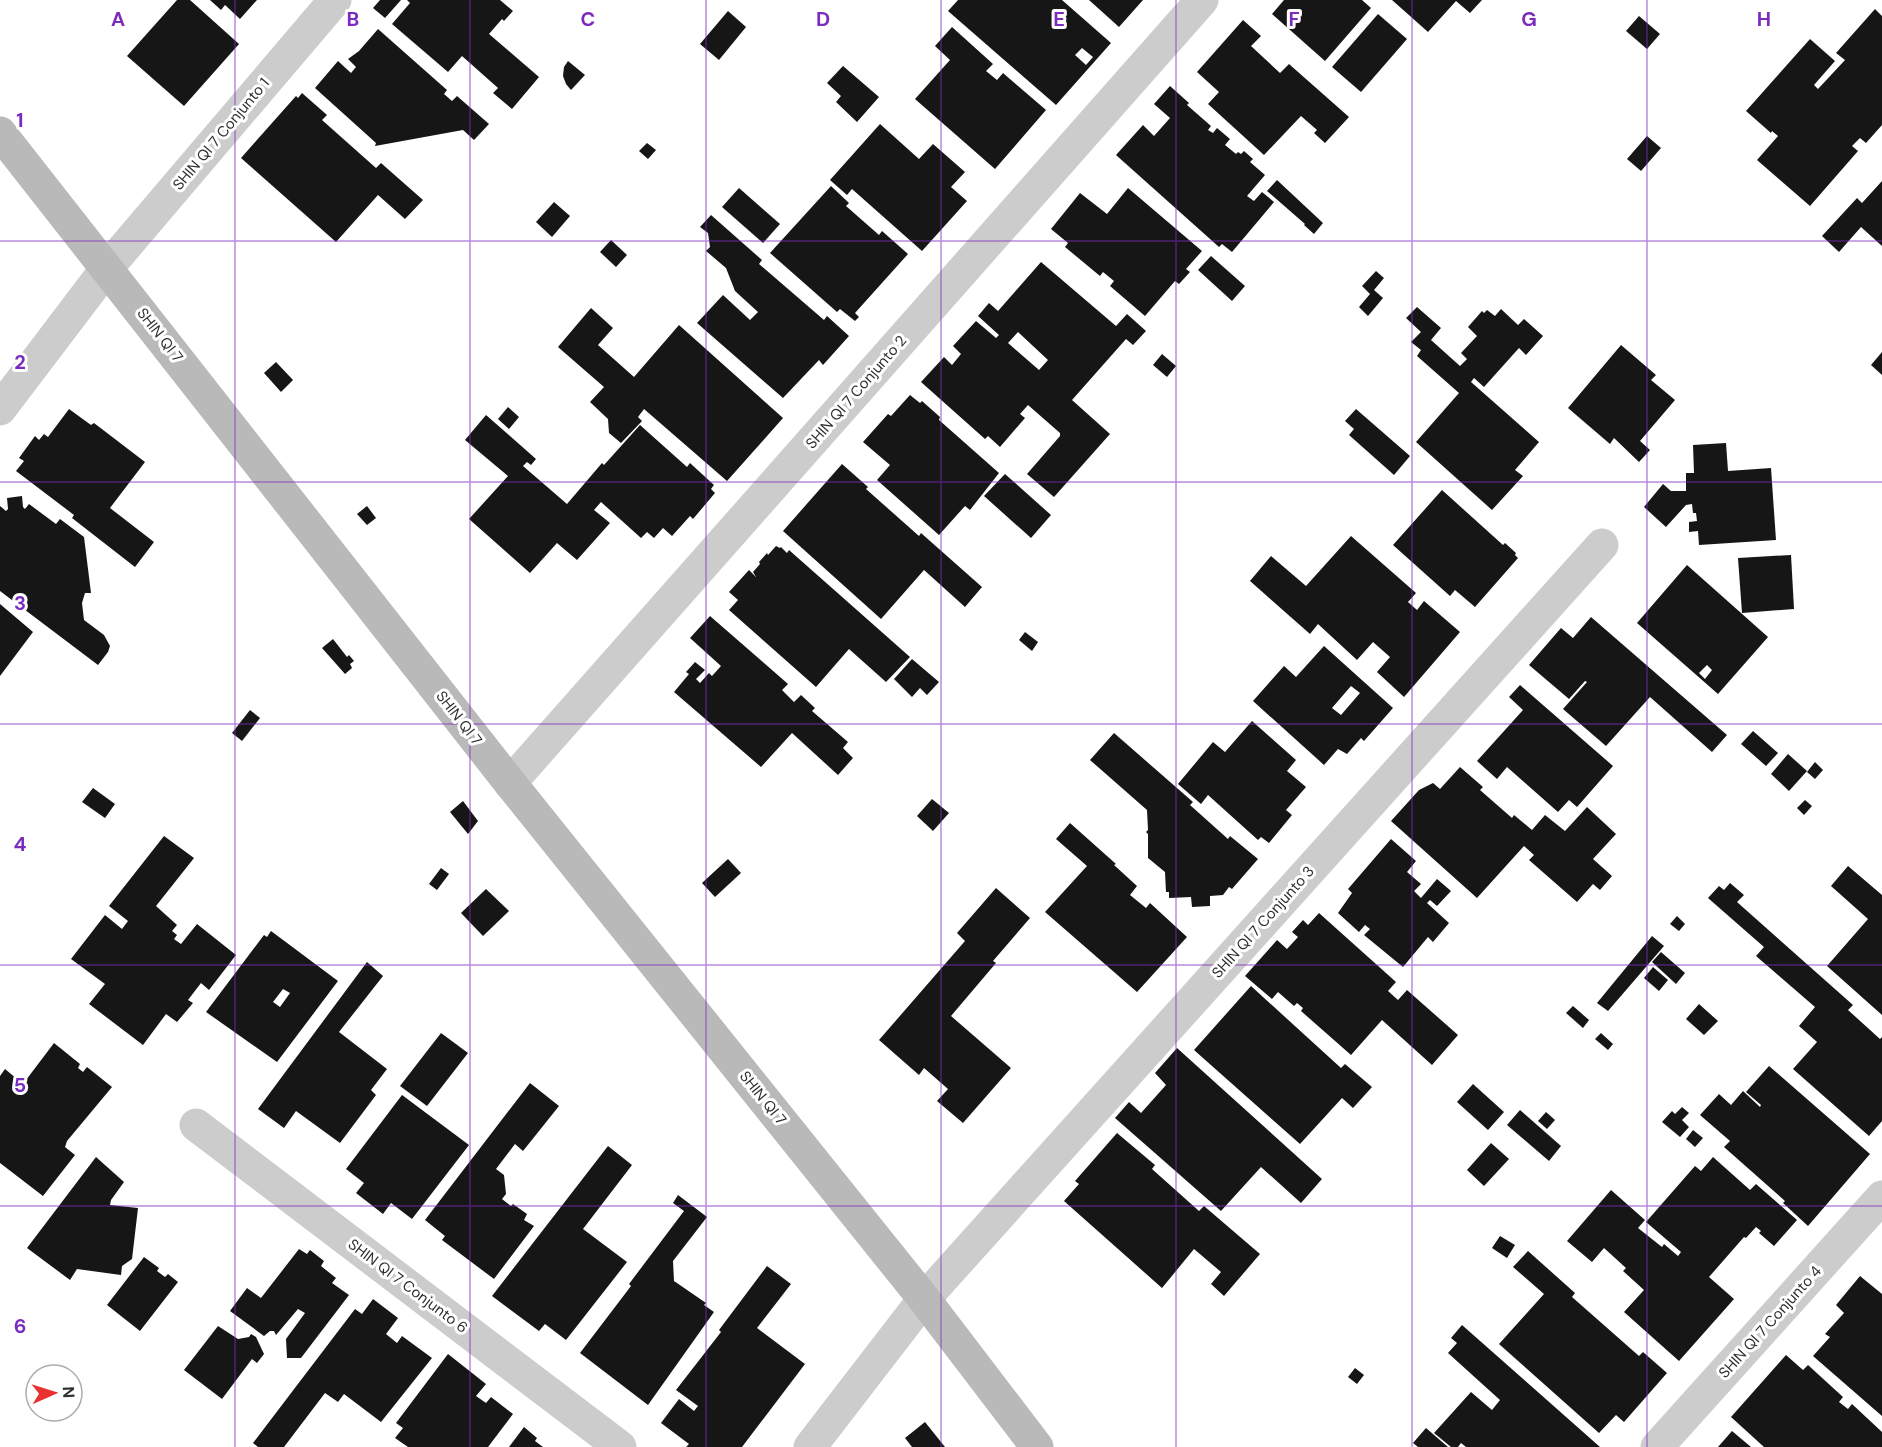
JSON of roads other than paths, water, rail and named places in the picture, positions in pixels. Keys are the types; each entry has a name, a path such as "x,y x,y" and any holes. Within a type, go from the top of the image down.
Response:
{"street":[{"name":"SHIN QI 7 Conjunto 1","path":"0,409 107,268 335,0"},
{"name":"SHIN QI 7 Conjunto 2","path":"510,783 1202,0"},
{"name":"SHIN QI 7","path":"0,133 510,783 924,1299 1038,1447"},
{"name":"SHIN QI 7 Conjunto 3","path":"924,1299 1602,545"},
{"name":"SHIN QI 7 Conjunto 6","path":"196,1125 620,1447"},
{"name":"SHIN QI 7 Conjunto 4","path":"1657,1447 1882,1197"},
{"path":"810,1447 924,1299"}]}
